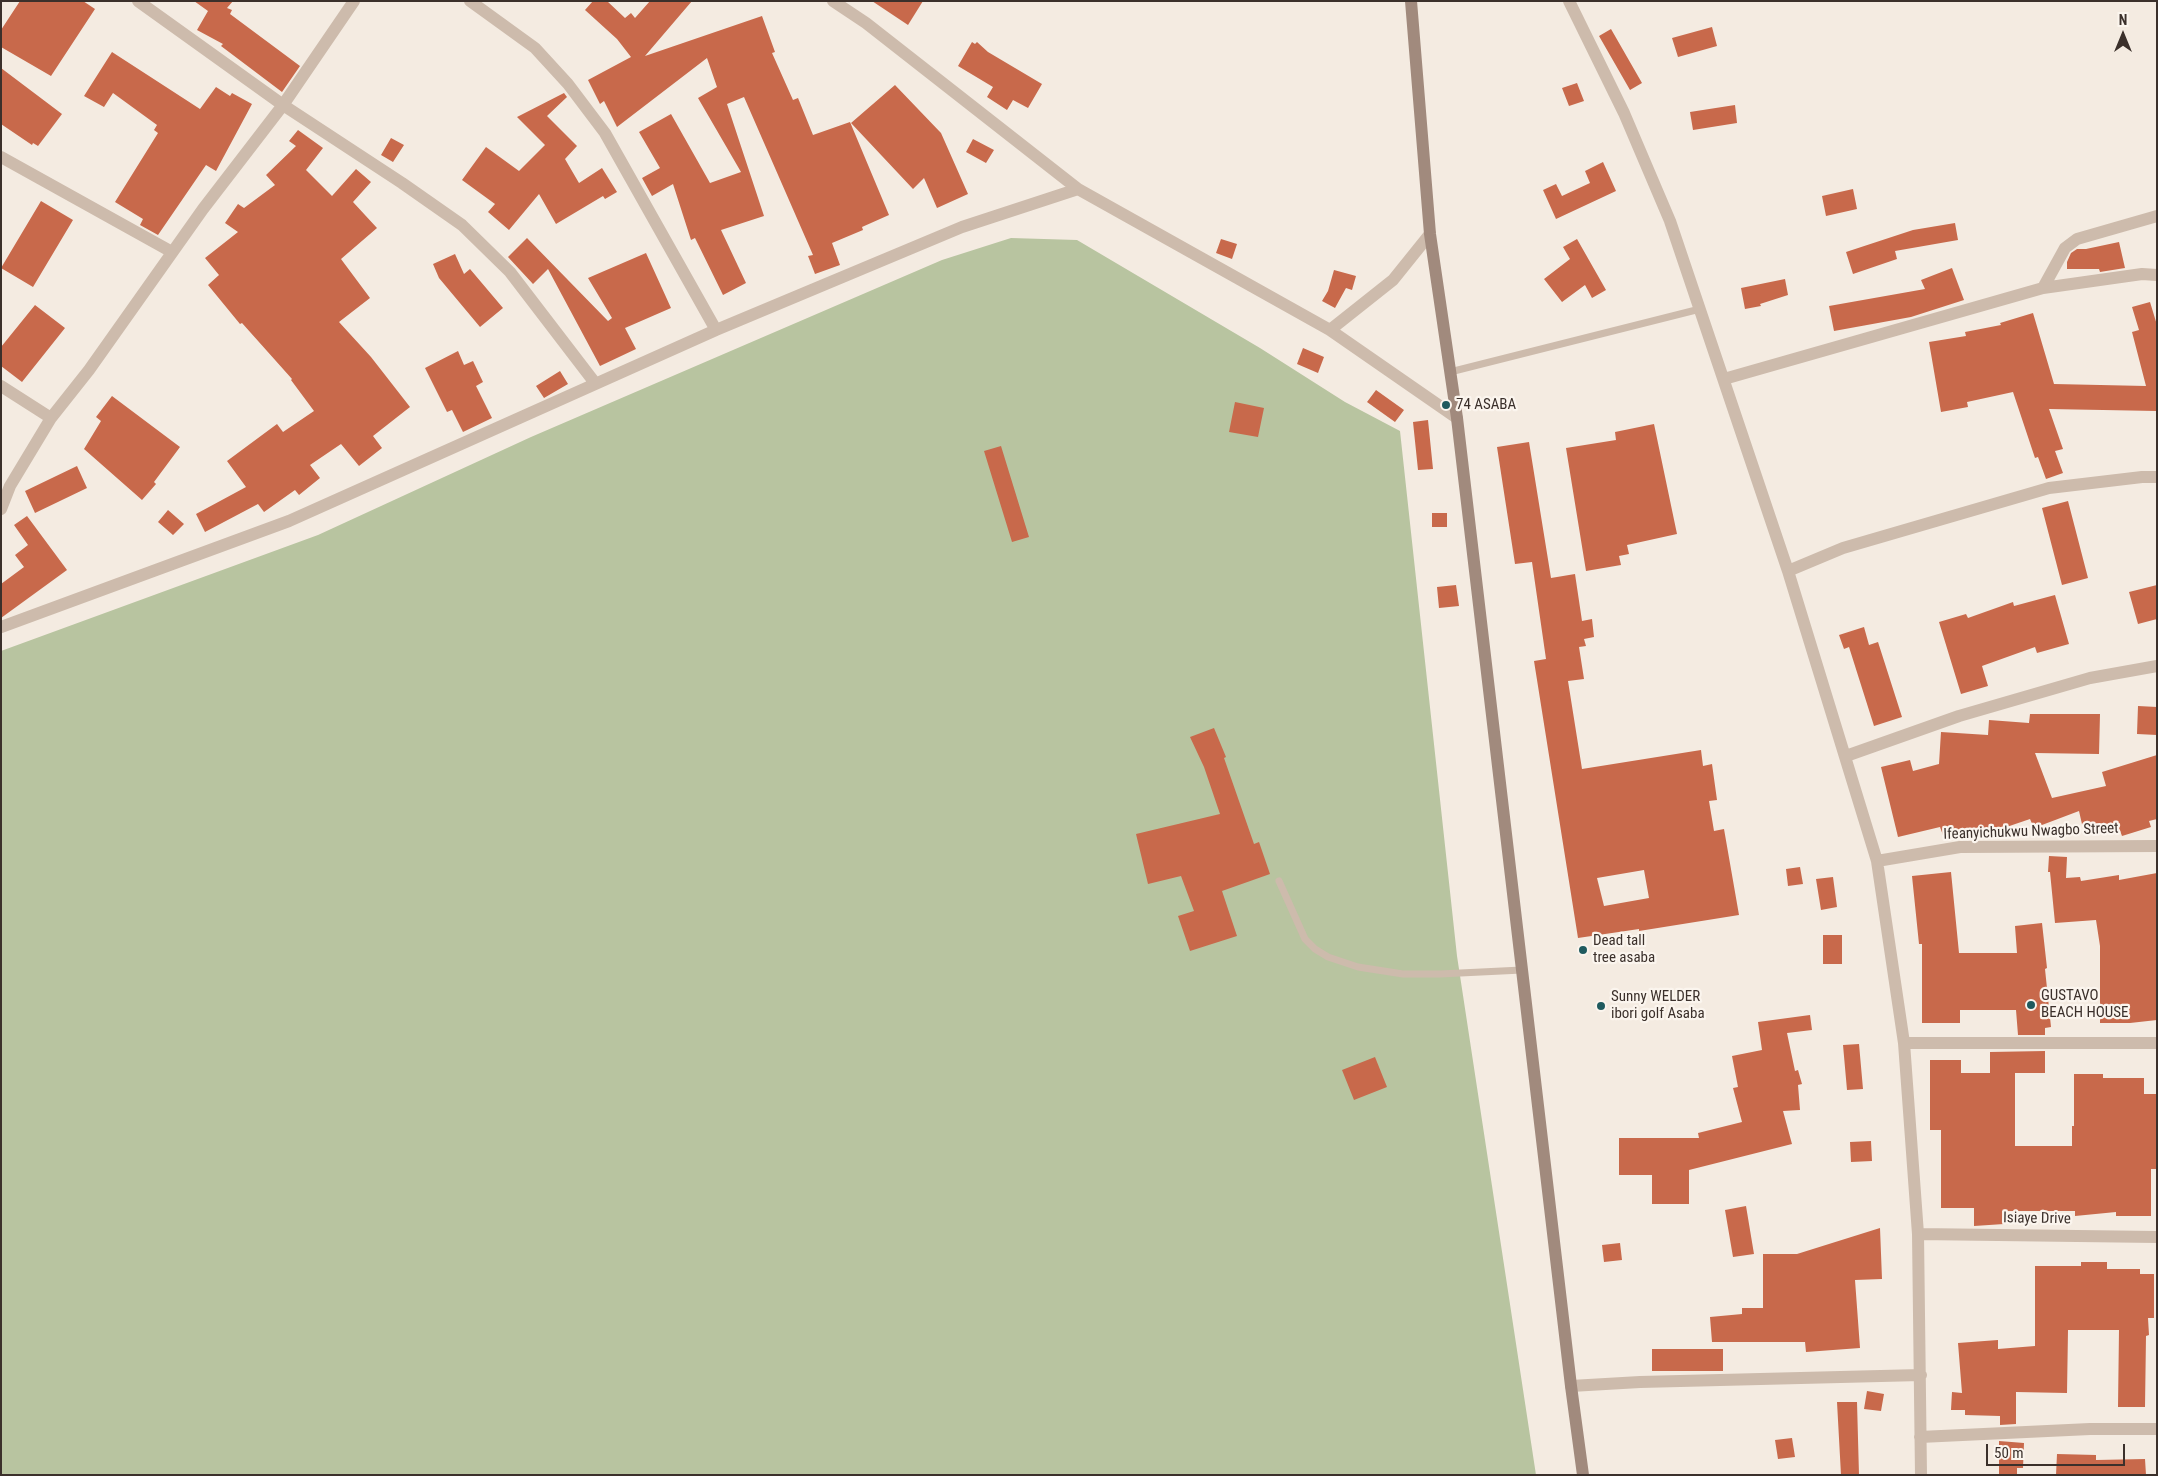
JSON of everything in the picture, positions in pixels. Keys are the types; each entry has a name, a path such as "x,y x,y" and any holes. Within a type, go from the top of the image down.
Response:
{"main road":[{"path":"1411,1 1430,234 1457,418 1571,1386 1584,1475"}],"street":[{"path":"138,1 283,105 462,225 510,272 595,383"},
{"path":"1,510 10,486 51,418 89,370 203,209 283,105 354,1"},
{"path":"470,1 534,48 568,84 605,133 716,330"},
{"path":"833,1 866,23 1078,189 1330,330 1457,418"},
{"path":"1569,1 1624,113 1666,212 1788,571 1877,861 1904,1043 1918,1234 1921,1475"},
{"path":"1,157 172,252"},
{"path":"1,627 289,521 716,330 962,227 1078,189"},
{"path":"2042,288 2065,248 2077,239 2157,216"},
{"path":"1330,330 1393,280 1430,234"},
{"path":"1724,379 2042,288 2142,274 2157,275"},
{"path":"1,386 51,418"},
{"path":"1788,571 1843,548 2049,488 2142,477 2157,477"},
{"path":"1846,756 1959,716 2090,678 2157,666"},
{"name":"Ifeanyichukwu Nwagbo Street","path":"1877,861 1960,847 2157,846"},
{"path":"1904,1043 2157,1043"},
{"name":"Isiaye Drive","path":"1918,1234 2157,1237"},
{"path":"1571,1386 1640,1382 1921,1375"},
{"path":"1920,1437 2090,1429 2157,1429"}],"lane":[{"path":"1450,372 1700,309"},
{"path":"1279,881 1305,939 1315,949 1328,957 1358,967 1403,974 1522,970"}],"green space":[{"path":"1011,238 1077,240 1260,348 1345,402 1400,431 1457,956 1536,1475 1,1475 1,651 318,535 531,437 942,260"}],"building":[{"path":"20,1 83,1 95,9 51,76 1,47 1,30"},
{"path":"194,1 233,1 227,8 232,10 230,14 300,66 282,92 221,46 223,44 197,30 208,11"},
{"path":"593,1 607,1 625,18 631,13 635,18 650,1 692,1 645,56 762,16 775,52 772,53 793,100 798,98 813,135 850,122 889,215 862,227 863,230 832,243 840,265 815,274 808,256 813,255 744,97 727,104 764,216 721,230 746,283 723,295 695,238 691,240 673,184 652,196 642,178 660,168 639,132 671,114 710,183 741,172 698,98 717,87 707,58 617,127 604,101 600,104 588,80 631,57 617,39 585,10"},
{"path":"872,1 923,1 908,25"},
{"path":"1712,27 1717,46 1678,57 1672,38"},
{"path":"1611,29 1642,83 1630,90 1599,36"},
{"path":"972,42 975,44 977,42 988,52 1042,84 1028,108 1013,100 1007,110 987,97 993,87 958,66"},
{"path":"112,52 200,109 216,87 230,96 232,93 252,104 216,171 206,165 158,235 140,225 143,219 115,202 158,133 154,130 157,125 113,93 104,107 84,96"},
{"path":"1,68 62,114 38,146 33,143 32,145 1,124"},
{"path":"1577,83 1584,101 1569,106 1562,88"},
{"path":"895,85 941,133 968,194 937,208 924,178 913,189 851,123"},
{"path":"564,93 567,97 547,116 577,146 565,159 579,183 602,168 617,192 605,199 603,196 556,224 539,194 509,230 488,212 495,204 462,180 486,147 519,171 545,145 517,117"},
{"path":"1735,105 1737,123 1693,130 1690,112"},
{"path":"298,130 323,148 306,170 332,196 356,169 371,182 353,202 377,228 341,259 370,298 339,322 371,357 410,407 373,436 382,448 359,466 341,444 310,465 320,478 299,495 295,490 264,512 258,504 205,532 196,514 246,487 227,461 277,424 283,432 314,411 292,379 242,323 240,324 208,285 219,275 205,258 238,232 225,223 238,204 244,208 275,185 266,175 296,146 289,141"},
{"path":"391,138 404,145 393,162 381,155"},
{"path":"973,139 994,150 986,163 966,152"},
{"path":"1603,162 1616,191 1556,219 1543,190 1556,184 1562,196 1590,183 1585,171"},
{"path":"1853,189 1857,209 1826,216 1822,196"},
{"path":"41,201 73,220 33,287 1,268"},
{"path":"1955,223 1958,240 1895,251 1897,259 1853,274 1846,252 1913,230"},
{"path":"527,238 608,321 612,318 588,278 646,253 671,308 625,328 636,349 600,366 548,269 533,284 508,257"},
{"path":"1221,239 1237,244 1232,259 1216,253"},
{"path":"1577,239 1606,290 1592,298 1585,285 1562,302 1544,279 1570,259 1563,247"},
{"path":"2119,242 2125,268 2100,272 2099,269 2067,269 2067,262 2071,253 2077,249"},
{"path":"455,254 464,274 470,269 503,308 480,327 439,278 433,264"},
{"path":"1952,268 1964,300 1911,317 1834,331 1829,306 1925,289 1921,280"},
{"path":"1334,270 1356,276 1352,290 1346,288 1335,308 1322,301 1328,291"},
{"path":"1785,279 1788,295 1760,304 1761,306 1745,309 1741,288"},
{"path":"2150,302 2157,325 2157,411 2049,409 2063,449 2055,451 2063,473 2046,479 2038,457 2035,458 2013,392 1967,402 1968,407 1941,412 1929,342 1966,336 1965,332 2001,325 2000,323 2033,313 2054,384 2146,386 2132,332 2139,330 2132,307"},
{"path":"35,305 65,328 22,382 1,366 1,347"},
{"path":"1303,348 1324,357 1318,373 1297,364"},
{"path":"458,351 464,365 473,361 483,382 476,386 492,418 463,432 452,410 447,412 425,368"},
{"path":"560,371 568,384 544,398 536,386"},
{"path":"1376,390 1404,410 1395,422 1367,402"},
{"path":"112,396 180,447 154,482 156,484 142,500 84,449 101,421 96,417"},
{"path":"1235,402 1264,408 1258,437 1229,432"},
{"path":"1428,420 1433,469 1418,470 1413,422"},
{"path":"1654,424 1677,534 1627,545 1629,554 1619,556 1621,565 1586,571 1566,448 1616,440 1615,432"},
{"path":"1529,442 1551,578 1575,574 1582,621 1592,619 1594,637 1584,639 1586,646 1579,647 1584,679 1568,681 1582,769 1701,750 1703,766 1712,764 1717,800 1709,801 1714,831 1724,829 1739,915 1639,931 1639,929 1578,938 1534,661 1546,659 1532,562 1515,564 1497,447","holes":["1644,870 1649,898 1604,906 1597,878"]},
{"path":"1001,446 1029,537 1012,542 984,451"},
{"path":"77,466 87,488 35,513 25,491"},
{"path":"2068,501 2088,578 2062,585 2042,508"},
{"path":"168,510 184,524 173,535 158,522"},
{"path":"1432,513 1447,513 1447,527 1432,527"},
{"path":"27,516 67,570 1,618 1,584 24,567 15,555 28,545 14,525"},
{"path":"1456,585 1459,606 1439,608 1437,587"},
{"path":"2157,585 2157,619 2138,624 2129,592"},
{"path":"2055,595 2069,644 2037,653 2035,647 1982,666 1988,686 1961,694 1939,622 1966,614 1968,618 2013,602 2014,606"},
{"path":"1864,627 1869,645 1878,642 1902,717 1874,726 1849,647 1844,649 1839,635"},
{"path":"2138,706 2157,707 2157,735 2137,734"},
{"path":"2030,714 2100,714 2099,754 2035,753 2052,798 2106,786 2102,772 2157,755 2157,819 2149,821 2151,827 2122,836 2118,825 2084,833 2079,811 2034,828 2030,819 1986,834 1983,827 1944,838 1940,827 1898,837 1881,767 1910,760 1913,771 1939,764 1941,732 1988,735 1989,720 2029,723"},
{"path":"1214,728 1226,757 1224,758 1254,844 1259,842 1270,874 1222,891 1237,936 1190,951 1178,916 1194,911 1181,876 1148,884 1136,834 1220,814 1204,767 1190,737"},
{"path":"2049,856 2067,857 2066,878 2080,877 2081,881 2119,875 2119,880 2157,873 2157,1020 2130,1023 2100,1023 2100,946 2096,920 2055,923 2050,872 2048,872"},
{"path":"1800,867 1803,884 1788,886 1786,869"},
{"path":"1951,872 1959,953 2017,953 2015,926 2042,923 2051,1027 2045,1028 2045,1035 2018,1035 2016,1010 1960,1010 1960,1023 1922,1023 1922,944 1919,944 1912,876"},
{"path":"1833,877 1837,907 1821,910 1816,879"},
{"path":"1823,935 1842,935 1842,964 1823,964"},
{"path":"1810,1015 1812,1030 1787,1033 1795,1071 1798,1070 1802,1084 1798,1085 1800,1110 1783,1111 1792,1144 1689,1170 1689,1204 1652,1204 1652,1175 1619,1175 1619,1138 1699,1138 1698,1133 1742,1122 1733,1088 1738,1087 1732,1056 1762,1050 1758,1022"},
{"path":"1859,1044 1863,1089 1847,1090 1843,1045"},
{"path":"2045,1051 2045,1073 2015,1073 2015,1146 2072,1146 2074,1074 2103,1074 2103,1078 2144,1078 2144,1094 2157,1094 2157,1169 2151,1169 2151,1216 2116,1216 2116,1212 2075,1216 2075,1211 2002,1211 2004,1224 1974,1226 1974,1208 1941,1208 1941,1130 1930,1130 1930,1060 1961,1060 1961,1073 1990,1073 1990,1052"},
{"path":"1375,1057 1387,1087 1354,1100 1342,1070"},
{"path":"1871,1141 1872,1161 1851,1162 1850,1142"},
{"path":"1746,1206 1754,1254 1733,1257 1725,1210"},
{"path":"1880,1228 1882,1279 1855,1280 1860,1348 1806,1352 1805,1342 1712,1342 1710,1317 1742,1314 1742,1308 1763,1308 1763,1254 1797,1254"},
{"path":"1620,1243 1622,1260 1604,1262 1602,1245"},
{"path":"2081,1262 2107,1262 2107,1269 2140,1269 2140,1274 2154,1274 2154,1318 2148,1318 2149,1335 2146,1336 2145,1407 2118,1407 2119,1330 2068,1330 2067,1393 2016,1392 2016,1424 2000,1425 2000,1416 1965,1415 1965,1410 1951,1410 1952,1392 1962,1393 1958,1343 1998,1340 1998,1349 2035,1346 2035,1266 2081,1266"},
{"path":"1652,1349 1723,1349 1723,1371 1652,1371"},
{"path":"1867,1391 1884,1394 1881,1411 1864,1409"},
{"path":"1837,1402 1857,1402 1859,1475 1841,1475"},
{"path":"1792,1438 1795,1457 1778,1459 1775,1440"},
{"path":"1999,1441 2024,1443 2023,1468 2017,1468 2017,1475 1999,1475"},
{"path":"2057,1454 2096,1455 2096,1460 2145,1459 2146,1475 2056,1475"}],"place":[{"name":"74 ASABA","path":"1446,405"},
{"name":"Dead tall tree asaba","path":"1583,950"},
{"name":"GUSTAVO BEACH HOUSE","path":"2031,1005"},
{"name":"Sunny WELDER ibori golf Asaba","path":"1601,1006"}]}
